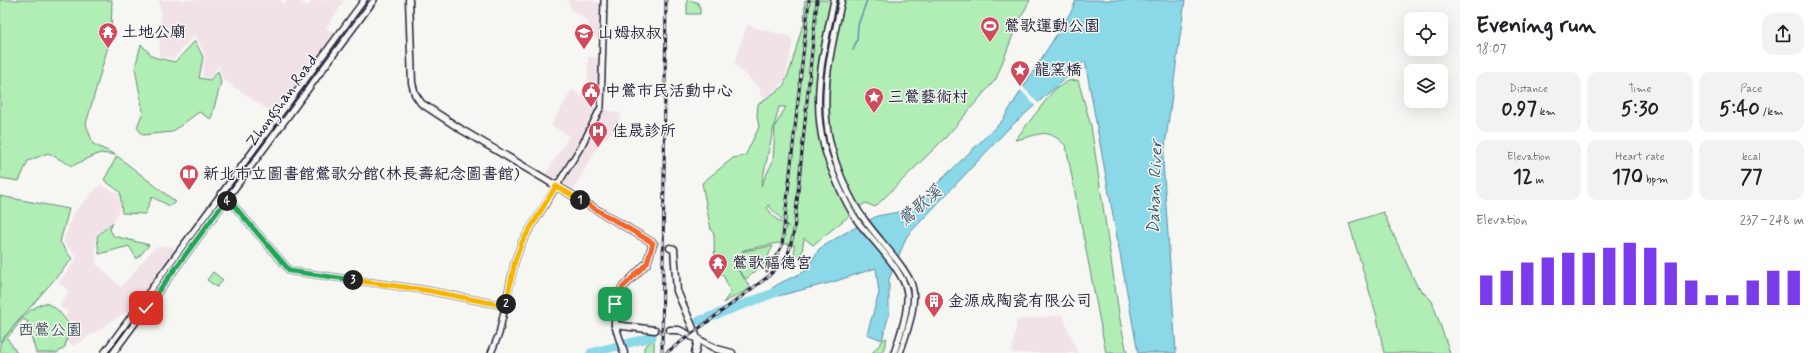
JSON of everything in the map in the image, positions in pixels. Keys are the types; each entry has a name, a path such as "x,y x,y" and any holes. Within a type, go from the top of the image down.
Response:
{"main road":[{"path":"409,0 412,83 415,94 421,103 462,130 653,243 647,263 632,276 620,292 615,304 615,325 624,353"},
{"path":"670,248 674,249 677,292 698,340 695,353"},
{"path":"615,325 654,330"},
{"path":"670,330 679,330 717,349 732,353"}],"street":[{"name":"Zhongshan Road","path":"104,353 226,190 364,0"},
{"name":"Zhongshan Road","path":"113,353 374,0"},
{"path":"491,353 499,334 515,261 522,242 582,145 601,107 604,0"},
{"path":"834,0 819,78 820,125 824,147 832,169 862,221 912,285 913,295 909,326 900,353"},
{"path":"842,0 827,75 826,109 829,134 838,167 862,221"},
{"path":"226,190 226,200 235,207 290,271 425,290 506,306"},
{"path":"894,353 902,326 907,294 900,271"},
{"path":"150,291 155,295"}],"shaded area":[{"path":"159,0 280,0 283,4 288,0 298,0 308,6 313,0 345,0 326,28 336,35 276,115 221,78 219,65 210,78 202,76 205,56 195,34 174,58 159,56 161,20"},
{"path":"567,0 591,0 602,4 602,38 594,38 587,35 589,22 572,10"},
{"path":"747,25 790,37 793,42 785,80 767,99 760,95 760,88 734,64"},
{"path":"588,57 603,58 600,108 622,114 613,131 599,144 572,192 545,175 569,136 551,125 572,90 587,99"},
{"path":"100,185 118,193 120,209 114,220 95,236 96,264 121,287 155,247 168,246 177,249 136,305 74,346 66,341 75,326 65,318 68,312 59,305 69,291 59,283 77,258 63,242 73,213"},
{"path":"1062,315 1078,353 1012,353 1017,320"}],"green space":[{"path":"0,0 112,0 111,36 86,124 93,144 116,155 100,153 72,166 48,153 28,161 19,181 0,178"},
{"path":"687,0 697,2 700,7 700,14 687,14"},
{"name":"三鶯藝術村","path":"805,0 1030,0 1016,27 996,79 946,137 875,207 865,203 813,245 804,238 802,252 795,258 794,245 778,243 743,250 738,270 751,288 723,303 731,292 723,275 715,271 714,234 711,230 702,183 733,158 745,156 759,127 757,116 758,104 783,87 791,67 802,27 804,26","holes":["779,107 786,107 775,126 773,161 761,186","768,205 789,227 776,219 767,208"]},
{"path":"195,41 203,57 199,78 210,80 218,71 221,82 211,119 199,112 172,132 142,135 137,127 143,112 135,68 141,44 153,57 175,62"},
{"path":"1078,80 1091,126 1120,320 1127,353 1106,353 1066,146 1053,136 1047,134 1015,140 1054,90 1068,81"},
{"path":"117,156 176,202 170,206 152,197 145,214 122,213 120,192 104,180"},
{"path":"0,196 69,209 60,242 72,259 0,342"},
{"path":"1383,212 1417,286 1432,301 1450,353 1384,353 1377,317 1349,223"},
{"path":"113,222 110,230 114,236 149,245 137,259 129,246 99,254 97,236"},
{"path":"773,246 764,264 746,279 739,271 744,251"},
{"path":"213,272 223,280 217,287 207,280"},
{"name":"西鶯公園","path":"44,303 56,309 70,326 65,347 57,353 36,353 27,321 23,319 7,338 17,353 0,353 0,343 25,315 37,306"},
{"path":"885,338 887,339 882,353 872,353"},
{"path":"654,339 654,353 644,353 644,347"}],"water":[{"name":"Dahan River","path":"1076,0 1185,0 1163,161 1176,353 1138,353 1085,61 1009,128 907,236 889,279 889,314 882,340 867,334 879,293 876,268 833,282 778,296 772,288 806,271 819,249 877,216 910,210 1002,121 1072,10"}],"pier":[{"path":"1022,86 1039,104 1036,107 1020,89"}],"waterway":[{"path":"853,50 857,40 858,25 867,0"},
{"name":"鶯歌溪","path":"699,321 774,293 785,287"},
{"name":"鶯歌溪","path":"591,353 652,337"}],"tunnel":[{"path":"653,243 670,248"},
{"path":"655,330 670,330"}],"railway":[{"path":"662,353 666,0"},
{"path":"767,271 782,246 809,0"},
{"path":"666,353 769,276 788,254 795,222 817,0"}],"place":[{"name":"鶯歌運動公園","path":"990,43"},
{"name":"土地公廟","path":"108,49"},
{"name":"山姆叔叔","path":"584,50"},
{"name":"龍窯橋","path":"1020,87"},
{"name":"中鶯市民活動中心","path":"591,108"},
{"name":"三鶯藝術村","path":"874,114"},
{"name":"佳晟診所","path":"598,148"},
{"name":"新北市立圖書館鶯歌分館(林長壽紀念圖書館)","path":"189,191"},
{"name":"鶯歌福德宮","path":"718,280"},
{"name":"金源成陶瓷有限公司","path":"934,318"}],"route":[{"path":"146,308 226,200 235,207 290,271 394,287 425,290 506,306 515,261 522,242 556,186 653,243 647,263 632,276 622,288 615,304"}]}
